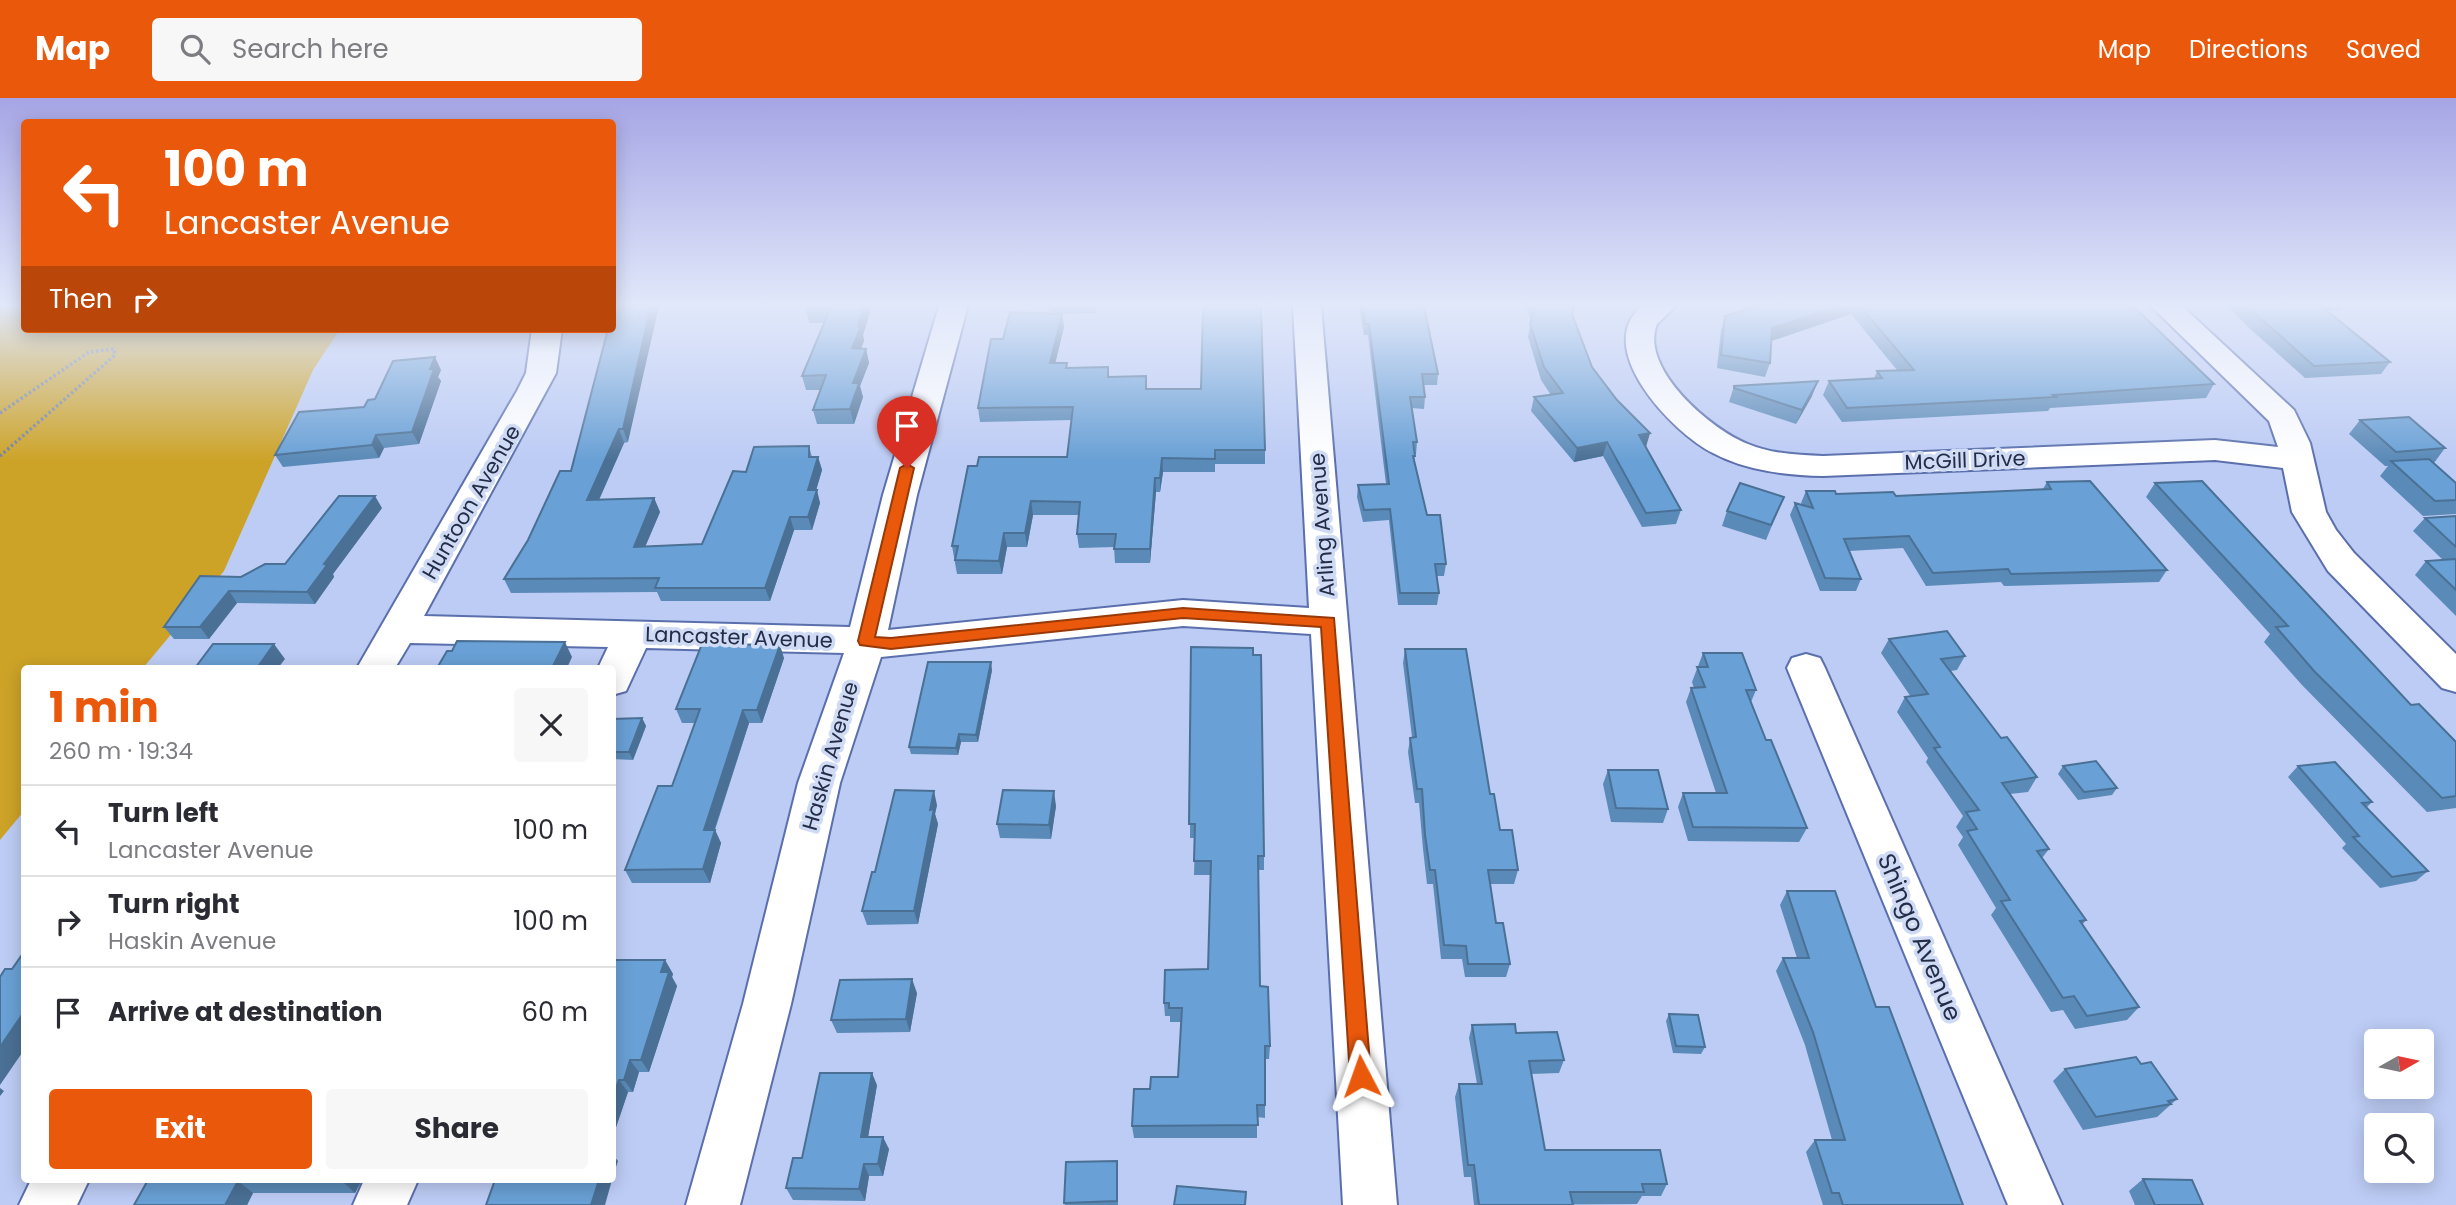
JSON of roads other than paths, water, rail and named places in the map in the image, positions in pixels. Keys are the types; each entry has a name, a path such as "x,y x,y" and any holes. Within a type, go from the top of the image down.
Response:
{"street":[{"name":"Huntoon Avenue","path":"378,665 533,391 541,373 543,358"},
{"name":"Haskin Avenue","path":"713,1205 767,1004 819,783 866,641 900,495 938,358"},
{"name":"Arling Avenue","path":"1311,358 1370,1205"},
{"name":"McGill Drive","path":"1647,358 1659,387 1670,403 1710,439 1745,455 1787,465 2215,450 2298,459"},
{"path":"2221,358 2283,417 2298,459 2309,512 2320,535 2341,562 2456,678"},
{"name":"Lancaster Avenue","path":"399,629 866,641 891,644 1183,613 1329,622"},
{"path":"616,672 633,634"},
{"name":"Shingo Avenue","path":"1806,668 2035,1205"},
{"path":"46,1205 60,1183"},
{"path":"380,1205 390,1183"}]}
